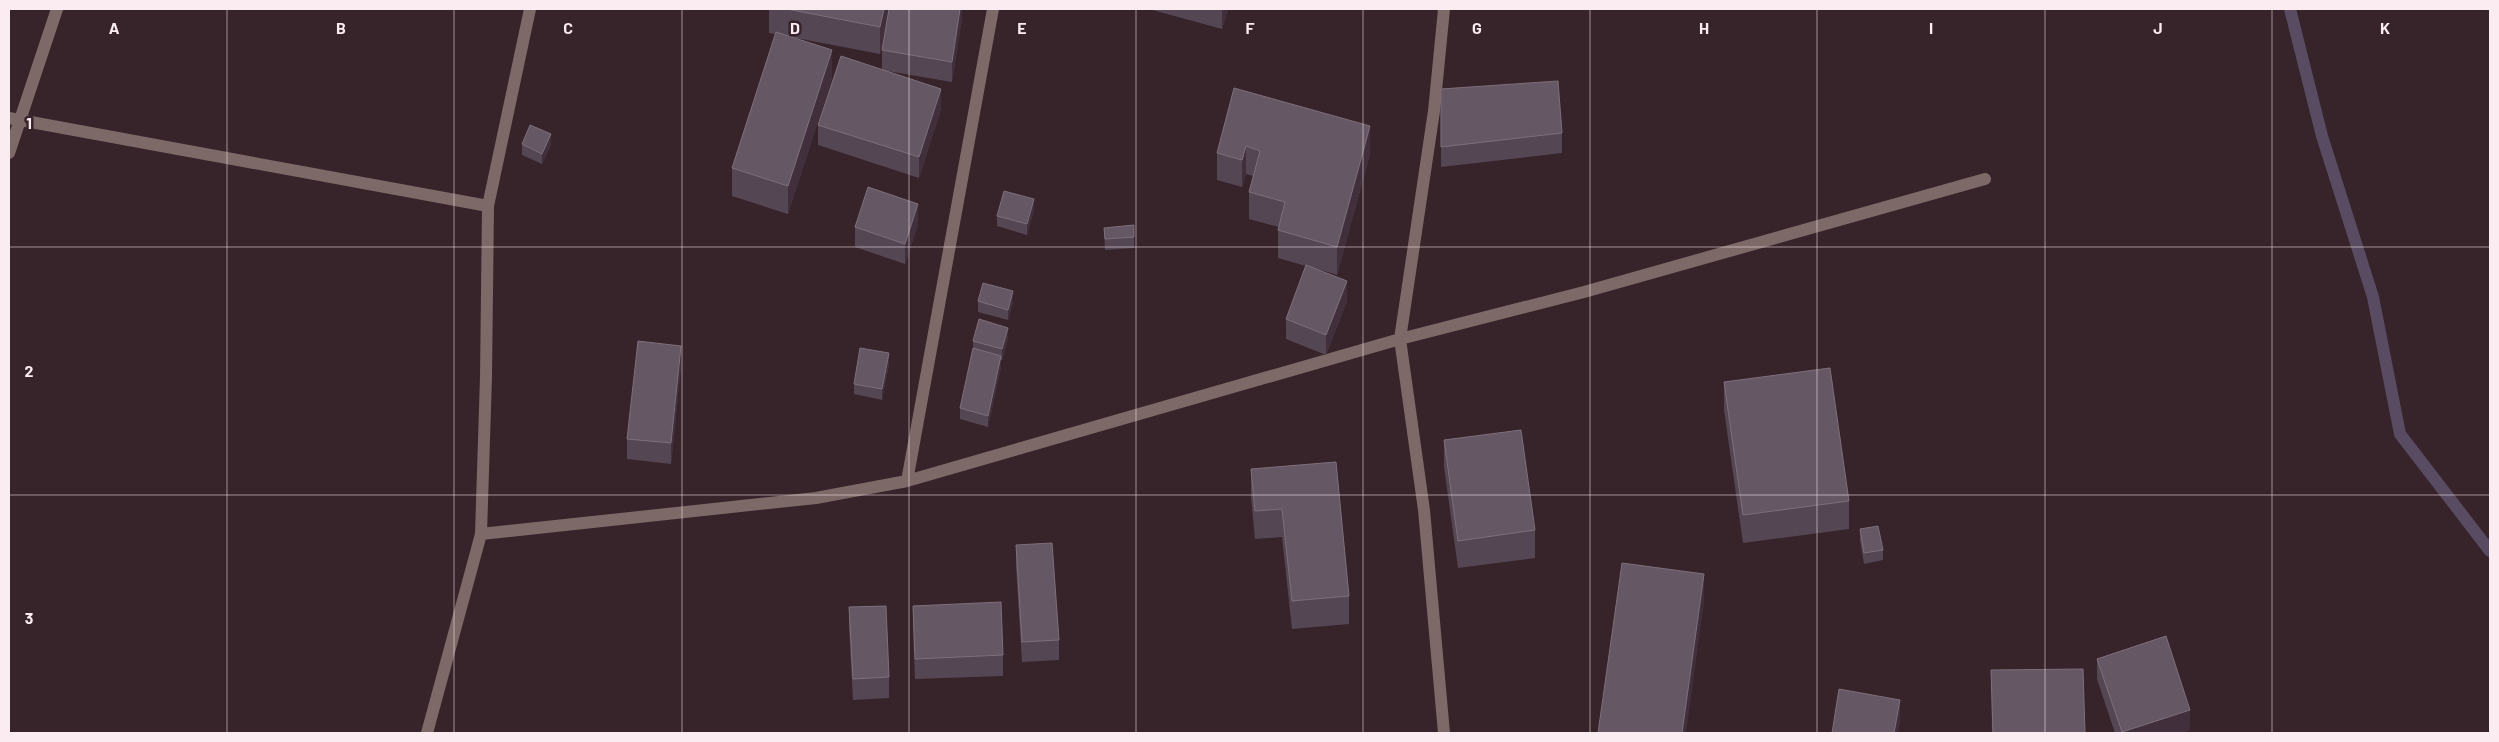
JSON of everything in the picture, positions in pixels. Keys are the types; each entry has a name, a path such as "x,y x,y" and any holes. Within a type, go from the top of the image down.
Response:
{"street":[{"path":"9,153 14,120 57,9"},
{"path":"427,733 481,534 486,377 488,206 530,9"},
{"path":"907,481 993,9"},
{"path":"1444,9 1434,110 1400,339 1424,510 1444,733"},
{"path":"14,120 488,206"},
{"path":"481,534 816,498 907,481 1400,339 1584,292 1985,179"}],"building":[{"path":"787,9 884,9 880,27"},
{"path":"889,9 960,9 952,62 882,50"},
{"path":"776,32 832,50 788,186 732,168"},
{"path":"841,56 941,89 919,157 818,125"},
{"path":"1558,81 1562,133 1441,147 1441,89"},
{"path":"1234,88 1370,126 1337,247 1278,230 1285,202 1249,192 1260,151 1246,146 1242,160 1217,153"},
{"path":"530,125 551,134 542,154 522,144"},
{"path":"868,187 918,204 905,244 855,227"},
{"path":"1004,191 1034,199 1027,224 997,216"},
{"path":"1134,225 1134,237 1105,239 1104,228"},
{"path":"1306,265 1347,281 1326,335 1286,319"},
{"path":"983,283 1013,291 1008,310 978,301"},
{"path":"979,319 1008,328 1002,349 973,341"},
{"path":"638,341 681,346 671,443 627,439"},
{"path":"860,348 889,353 882,389 854,384"},
{"path":"973,348 1001,356 988,416 960,408"},
{"path":"1830,368 1849,501 1743,515 1724,382"},
{"path":"1521,430 1535,530 1458,541 1444,440"},
{"path":"1336,462 1349,596 1292,601 1282,509 1255,511 1251,469"},
{"path":"1878,526 1883,550 1864,553 1860,529"},
{"path":"1052,543 1059,640 1022,642 1016,545"},
{"path":"1622,563 1704,574 1682,733 1598,733"},
{"path":"1001,602 1003,655 915,659 913,606"},
{"path":"886,606 889,677 853,679 849,607"},
{"path":"2166,636 2190,710 2122,732 2097,659"},
{"path":"2083,669 2085,733 1993,733 1991,670"},
{"path":"1839,689 1900,700 1894,733 1832,733"}],"waterway":[{"path":"2290,9 2322,136 2373,297 2400,434 2490,551"}]}
